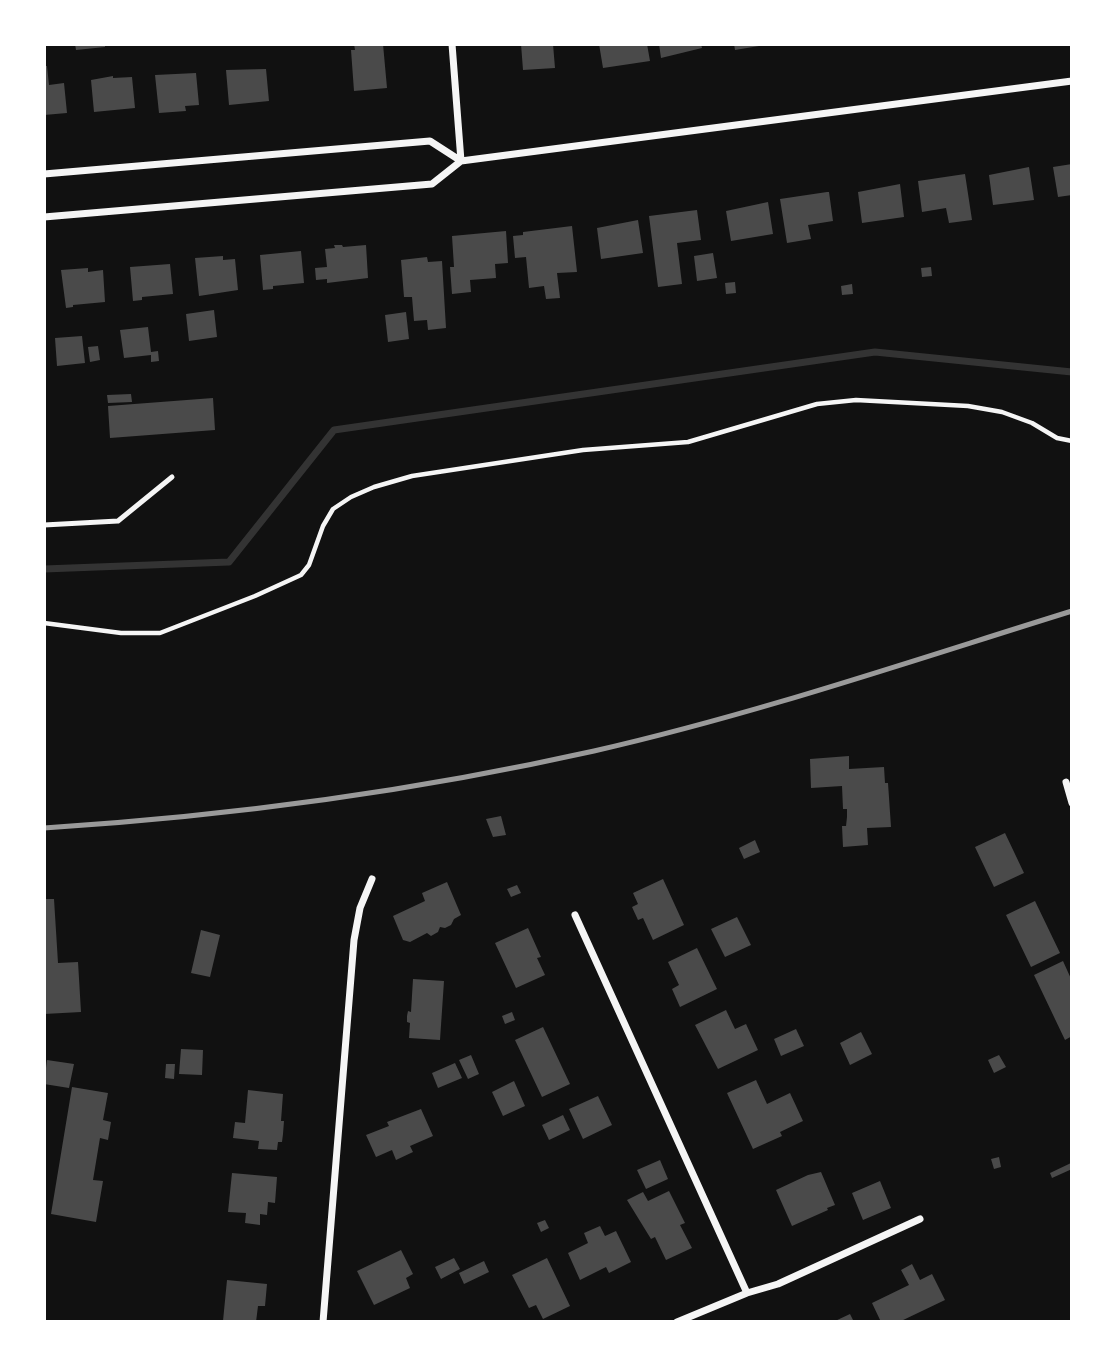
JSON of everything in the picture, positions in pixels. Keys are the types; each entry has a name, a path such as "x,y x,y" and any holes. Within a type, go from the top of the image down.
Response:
{"street":[{"path":"452,44 461,161"},
{"path":"44,217 432,184 461,161 1072,81"},
{"path":"44,174 430,141 461,161"},
{"path":"1066,782 1072,803"},
{"path":"323,1322 354,940 360,908 372,879"},
{"path":"575,915 747,1293"},
{"path":"677,1322 747,1293 778,1284 919,1219"}],"lane":[{"path":"44,525 118,521 172,477"}],"path":[{"path":"44,623 121,634 159,634 301,575 309,565 323,526 333,509 374,486 412,477 583,450 688,442 817,404 856,400 968,406 1002,412 1031,423 1056,438 1072,441"}],"building":[{"path":"75,44 105,44 105,47 76,50"},
{"path":"354,44 383,44 387,88 354,91 351,50 355,50"},
{"path":"521,44 553,44 555,68 523,70"},
{"path":"599,44 647,44 650,61 603,68"},
{"path":"659,44 701,44 702,48 661,58"},
{"path":"734,44 765,44 765,45 735,50"},
{"path":"44,66 47,66 49,85 64,83 67,113 44,115"},
{"path":"266,69 269,101 229,105 226,70"},
{"path":"196,73 199,105 185,106 186,111 159,113 155,75"},
{"path":"113,76 132,77 135,108 94,112 91,80"},
{"path":"1072,164 1072,195 1058,197 1053,167"},
{"path":"1029,167 1034,200 993,205 989,175"},
{"path":"965,174 972,220 949,223 946,208 922,212 918,181"},
{"path":"900,184 904,217 862,223 858,192"},
{"path":"829,192 833,221 808,225 811,239 787,243 780,199"},
{"path":"768,202 773,234 731,241 726,211"},
{"path":"697,210 701,240 677,243 682,284 658,287 649,216"},
{"path":"638,220 643,253 601,259 597,228"},
{"path":"572,226 577,272 557,273 560,298 546,299 544,286 529,288 526,257 515,258 513,236 523,235 523,232"},
{"path":"506,231 508,263 495,264 496,278 470,280 471,292 452,294 452,236"},
{"path":"334,245 366,245 368,278 327,283 327,279 316,280 315,268 327,267 325,249 335,248"},
{"path":"301,251 304,283 273,286 273,289 263,290 260,255"},
{"path":"713,253 717,278 697,281 694,256"},
{"path":"223,256 223,260 235,259 238,290 199,296 195,258"},
{"path":"427,257 428,262 442,261 446,328 428,330 427,320 414,321 412,297 404,297 401,260"},
{"path":"170,264 173,294 142,297 142,300 133,301 130,267"},
{"path":"931,267 932,276 922,277 921,268"},
{"path":"88,268 88,272 103,270 105,302 66,308 61,270"},
{"path":"735,282 736,293 726,294 725,283"},
{"path":"852,284 853,294 842,295 841,286"},
{"path":"214,310 217,337 189,341 186,314"},
{"path":"406,312 409,339 388,342 385,315"},
{"path":"148,327 151,352 158,351 159,361 151,362 151,355 124,358 120,330"},
{"path":"82,336 85,363 57,366 55,338"},
{"path":"98,346 100,360 90,362 88,347"},
{"path":"131,394 132,402 108,403 107,395"},
{"path":"213,398 215,430 110,438 108,406"},
{"path":"849,756 849,769 884,767 885,783 888,783 891,827 867,828 868,845 843,847 842,826 846,826 847,809 843,809 842,786 811,788 810,759"},
{"path":"501,816 506,835 493,837 486,819"},
{"path":"1005,833 1024,873 994,887 975,847"},
{"path":"755,840 760,852 744,859 739,848"},
{"path":"663,879 684,925 653,940 643,918 638,920 632,907 638,904 633,893"},
{"path":"447,882 461,915 454,919 451,925 440,927 438,932 431,936 427,933 410,942 403,940 393,916 425,901 422,893"},
{"path":"517,885 521,893 511,897 507,889"},
{"path":"44,899 54,899 58,963 78,962 81,1012 44,1014"},
{"path":"1035,901 1060,953 1031,967 1006,915"},
{"path":"737,917 751,945 725,957 711,929"},
{"path":"528,928 541,957 537,958 545,975 516,988 495,943"},
{"path":"201,930 220,935 210,977 191,973"},
{"path":"697,948 717,989 680,1007 672,989 679,985 668,962"},
{"path":"1063,961 1072,981 1072,1036 1065,1040 1034,975"},
{"path":"413,979 444,981 440,1040 409,1038 410,1023 407,1022 407,1016 408,1011 411,1012"},
{"path":"726,1010 735,1029 746,1024 758,1050 718,1069 695,1025"},
{"path":"512,1012 515,1020 505,1024 502,1016"},
{"path":"543,1027 570,1084 542,1097 515,1040"},
{"path":"796,1029 804,1046 781,1056 774,1039"},
{"path":"861,1032 872,1054 850,1065 840,1043"},
{"path":"181,1049 203,1050 202,1075 179,1074"},
{"path":"471,1055 479,1074 468,1079 459,1060"},
{"path":"999,1055 1006,1067 994,1073 988,1060"},
{"path":"47,1060 74,1064 69,1088 44,1084"},
{"path":"455,1063 462,1078 438,1088 432,1073"},
{"path":"166,1064 175,1064 174,1079 165,1078"},
{"path":"756,1080 767,1104 790,1093 803,1121 780,1132 782,1136 753,1149 727,1093"},
{"path":"514,1081 525,1106 503,1116 492,1092"},
{"path":"72,1087 108,1093 103,1120 111,1122 108,1140 100,1138 93,1180 103,1181 96,1222 51,1214"},
{"path":"248,1090 283,1094 283,1134 277,1150 258,1149 259,1141 233,1138 235,1122 245,1123"},
{"path":"598,1096 612,1125 583,1139 569,1109"},
{"path":"421,1109 433,1136 410,1146 413,1152 396,1160 392,1150 376,1157 366,1135 389,1126 387,1122"},
{"path":"563,1115 570,1130 549,1140 542,1125"},
{"path":"999,1157 1001,1167 994,1169 991,1159"},
{"path":"660,1160 668,1179 646,1189 637,1170"},
{"path":"1071,1163 1072,1169 1052,1178 1050,1173"},
{"path":"821,1172 835,1205 792,1226 776,1190"},
{"path":"232,1173 277,1177 275,1203 268,1202 267,1215 260,1214 260,1225 245,1223 246,1213 228,1212"},
{"path":"880,1181 891,1208 863,1220 852,1193"},
{"path":"669,1191 685,1223 680,1225 692,1248 666,1260 655,1237 651,1239 627,1200 643,1192 648,1201"},
{"path":"545,1220 549,1228 541,1232 537,1223"},
{"path":"600,1226 605,1236 616,1231 631,1262 609,1273 606,1267 580,1280 568,1253 588,1243 584,1233"},
{"path":"401,1250 413,1274 406,1278 410,1288 374,1305 357,1271"},
{"path":"454,1258 460,1269 441,1279 435,1267"},
{"path":"547,1258 570,1306 543,1319 536,1305 529,1308 512,1275"},
{"path":"484,1261 489,1272 464,1284 459,1273"},
{"path":"912,1264 920,1280 932,1274 945,1300 899,1322 881,1322 872,1303 909,1285 901,1270"},
{"path":"227,1280 267,1284 265,1306 258,1306 256,1322 223,1321"},
{"path":"850,1314 854,1322 833,1322"}],"waterway":[{"path":"44,569 229,562 334,430 875,352 1072,372"}],"railway":[{"path":"44,828 252,809 389,790 525,766 715,720 834,686 1072,611"}]}
